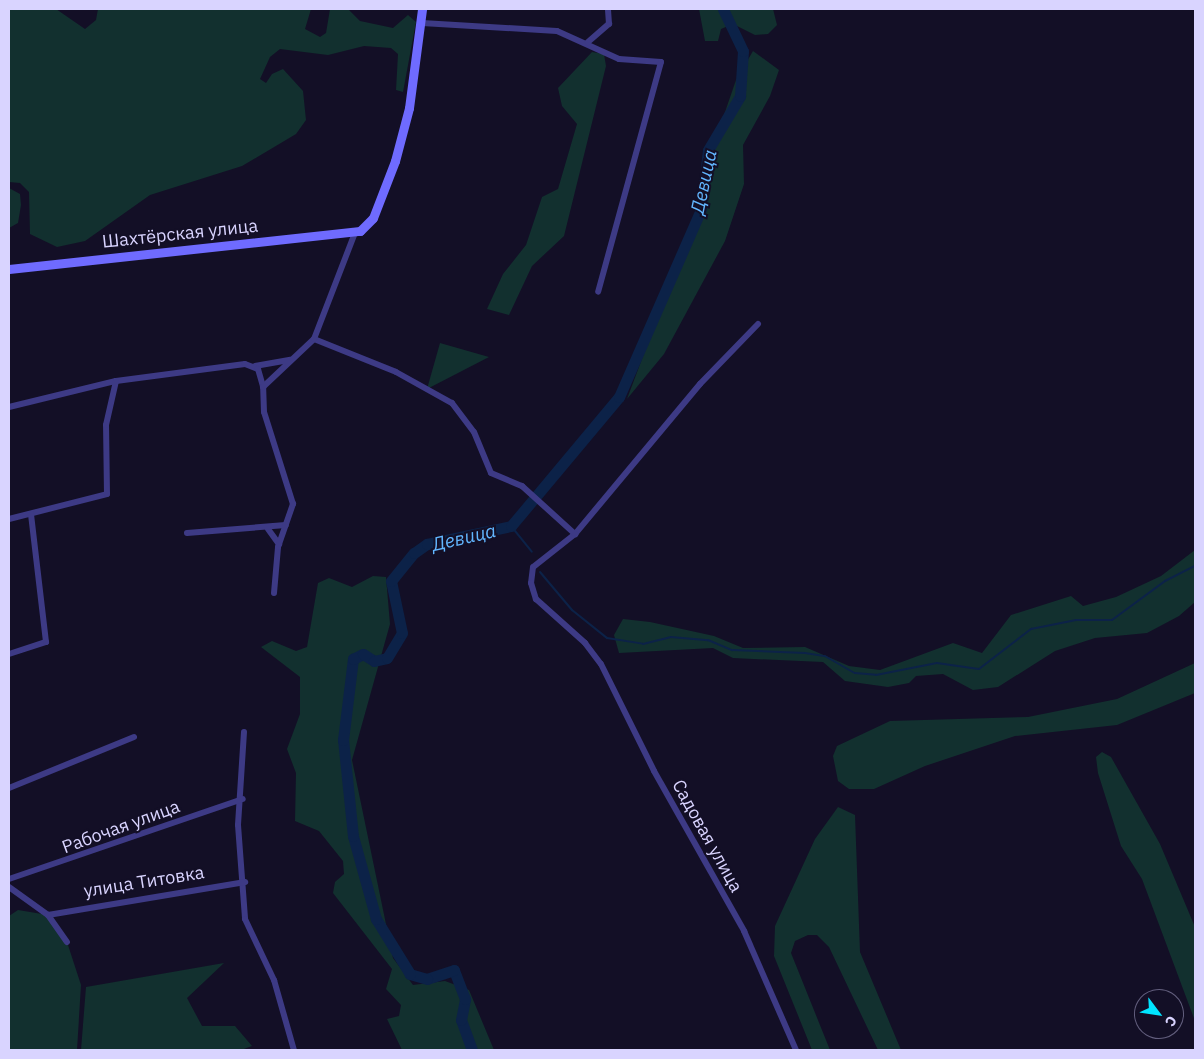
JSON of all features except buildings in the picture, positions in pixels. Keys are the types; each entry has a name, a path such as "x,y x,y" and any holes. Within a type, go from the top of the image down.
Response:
{"street":[{"path":"263,387 314,339 355,233 373,218 395,162 422,23 422,9"},
{"path":"588,42 609,24 608,9"},
{"path":"422,23 557,31 588,42 619,59 661,62 598,292"},
{"name":"Шахтёрская улица","path":"9,269 355,233"},
{"name":"Садовая улица","path":"758,324 700,384 575,534 534,567 531,583 542,605 582,640 601,664 654,771 744,931 796,1050"},
{"path":"314,339 396,372 452,403 474,432 491,473 522,486 549,508 575,534"},
{"path":"9,407 116,381 255,366 292,360"},
{"path":"255,366 263,387 264,412 293,504 279,544 274,593"},
{"path":"9,519 107,494 106,425 116,381"},
{"path":"9,654 46,642 31,514"},
{"path":"187,533 268,528 286,525"},
{"path":"268,528 279,544"},
{"path":"244,732 243,799 238,825 245,882 245,919 274,980 294,1050"},
{"path":"9,788 134,737"},
{"name":"Рабочая улица","path":"9,879 243,799"},
{"name":"улица Титовка","path":"48,915 245,882"},
{"path":"9,887 48,915 66,942"}],"green space":[{"path":"9,9 56,9 85,29 96,20 98,9 311,9 305,29 320,37 326,33 330,9 348,9 360,21 393,28 408,15 416,22 403,92 396,90 398,54 391,48 364,46 328,55 280,49 270,57 260,79 266,83 272,74 283,69 303,91 306,120 296,134 242,166 150,195 85,241 57,247 30,234 29,192 20,183 9,182"},
{"path":"699,9 773,9 777,25 768,34 755,35 733,24 721,29 718,41 705,41"},
{"path":"753,51 779,70 770,96 743,145 744,184 725,241 664,354 627,399 706,187 714,144 736,80"},
{"path":"592,52 604,54 606,66 564,236 532,266 509,315 487,309 503,274 526,245 542,197 558,189 577,124 562,106 558,88"},
{"path":"9,188 20,194 21,205 18,223 9,228"},
{"path":"440,343 489,357 427,389"},
{"path":"1195,550 1195,602 1179,616 1147,633 1095,638 1055,651 998,687 973,690 943,674 916,676 909,683 888,687 845,681 823,662 733,658 713,648 619,653 614,635 623,619 650,622 714,636 743,648 805,647 849,666 880,670 953,643 982,653 1011,615 1071,596 1083,606 1116,597 1161,576"},
{"path":"373,576 386,577 390,624 352,760 393,958 413,985 445,981 469,990 494,1050 402,1050 387,1019 399,1016 401,1005 386,989 392,969 333,893 335,882 344,874 343,861 319,831 295,821 296,773 287,749 300,714 300,677 261,647 272,641 296,651 307,647 318,583 329,578 352,587"},
{"path":"1195,663 1195,693 1117,725 1015,736 925,766 874,789 849,789 838,781 833,756 837,746 890,721 1028,717 1117,699"},
{"path":"1102,752 1111,757 1160,844 1195,927 1195,1021 1142,879 1121,846 1098,773 1096,757"},
{"path":"838,807 855,815 860,952 901,1050 878,1050 829,947 817,935 808,935 795,941 791,953 830,1050 812,1050 774,956 775,926 815,839"},
{"path":"18,910 48,915 67,942 81,985 77,1050 9,1050 9,916"},
{"path":"224,963 187,998 202,1026 235,1026 252,1046 241,1050 81,1050 86,987"}],"waterway":[{"name":"Девица","path":"472,1050 461,1020 465,999 454,970 427,979 410,974 376,919 353,836 343,740 353,659 363,654 374,661 387,658 402,633 391,581 414,553 427,544 511,526 619,397 701,209 708,150 740,96 743,51 723,9"},
{"path":"511,526 532,552"},
{"path":"540,572 572,610 607,638 643,644 671,637 708,640 732,650 805,653 825,656 855,673 876,675 937,663 979,669 1031,629 1076,620 1112,620 1165,581 1195,566"}]}
